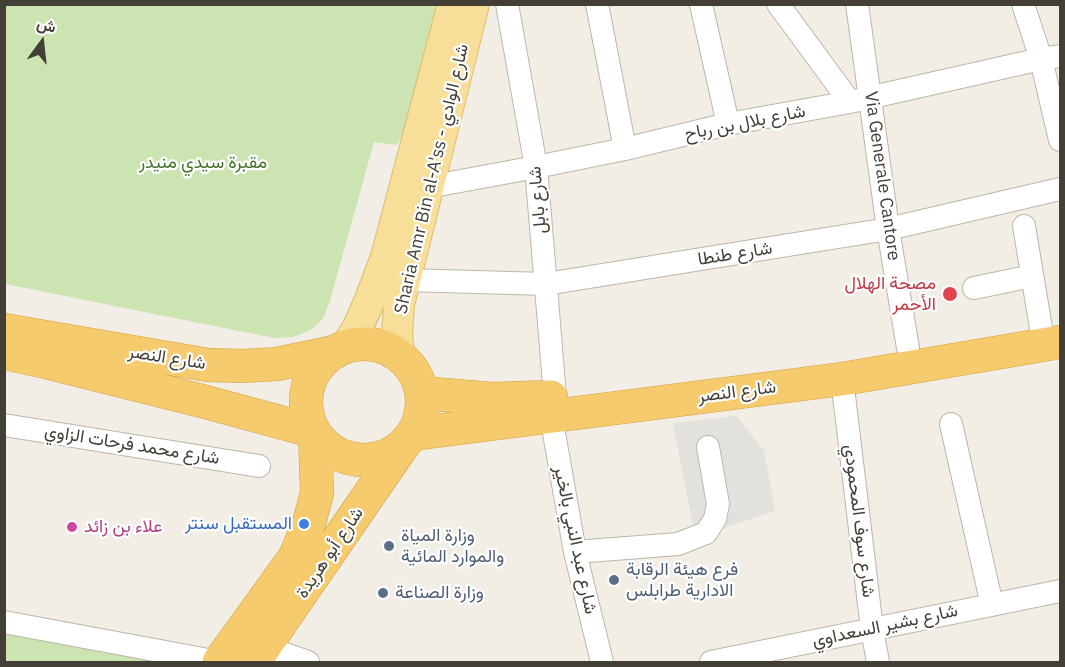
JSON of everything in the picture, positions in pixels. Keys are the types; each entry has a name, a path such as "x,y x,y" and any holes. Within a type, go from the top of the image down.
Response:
{"highway":[{"name":"شارع النصر","path":"4,330 208,365 277,364 339,349"},
{"name":"شارع النصر","path":"409,439 553,406 908,348 1054,331"},
{"name":"شارع النصر","path":"422,393 553,406 842,379 1054,331"},
{"path":"365,343 383,346 399,355 410,365 422,393 419,421 409,439 393,452 380,458 365,460 337,453 325,445 314,433 307,415 305,397 309,380 318,365 339,349 365,343"},
{"name":"شارع النصر","path":"4,353 202,400 314,433"},
{"name":"شارع أبو هريدة","path":"219,662 295,556 309,523 317,493 314,433"},
{"name":"شارع أبو هريدة","path":"281,658 409,439"}],"main road":[{"name":"Sharia Amr Bin al-A'ss - شارع الوادي","path":"339,349 369,302 386,257 453,4"},
{"name":"Sharia Amr Bin al-A'ss - شارع الوادي","path":"399,355 397,334 399,305 474,4"}],"street":[{"name":"شارع بابل","path":"507,4 536,167 553,406"},
{"path":"597,4 625,149"},
{"path":"701,4 728,124"},
{"path":"778,4 860,100"},
{"name":"Via Generale Cantore","path":"857,4 860,100 888,229 908,348"},
{"path":"1023,4 1051,58 1060,140"},
{"name":"شارع بلال بن رباح","path":"428,187 625,149 728,124 860,100 1051,58"},
{"name":"شارع طنطا","path":"405,280 546,284 888,229 1060,189"},
{"path":"1024,226 1032,276 1054,331"},
{"path":"974,288 1032,276"},
{"name":"شارع سوف المحمودي","path":"842,379 878,663"},
{"name":"شارع عبد النبي بالخير","path":"553,406 575,552 602,663"},
{"name":"شارع محمد فرحات الزاوي","path":"4,424 259,466"},
{"path":"951,424 992,605"},
{"path":"575,552 678,543 706,533 715,519 718,504 708,447"},
{"name":"شارع بشير السعداوي","path":"711,663 1060,591"},
{"path":"4,622 219,662"}],"green space":[{"name":"مقبرة سيدي منيدر","path":"4,5 447,5 427,86 397,145 374,142 323,319 311,330 293,337 274,338 5,284"},
{"path":"5,631 164,662 5,662"}],"shaded area":[{"path":"736,416 764,450 775,511 726,527 707,542 696,542 673,423"}],"place":[{"name":"مصحة الهلال الأحمر","path":"950,294"},
{"name":"المستقبل سنتر","path":"304,524"},
{"name":"علاء بن زائد","path":"72,527"},
{"name":"وزارة المياة والموارد المائية","path":"389,546"},
{"name":"فرع هيئة الرقابة الادارية طرابلس","path":"614,580"},
{"name":"وزارة الصناعة","path":"383,593"}]}
